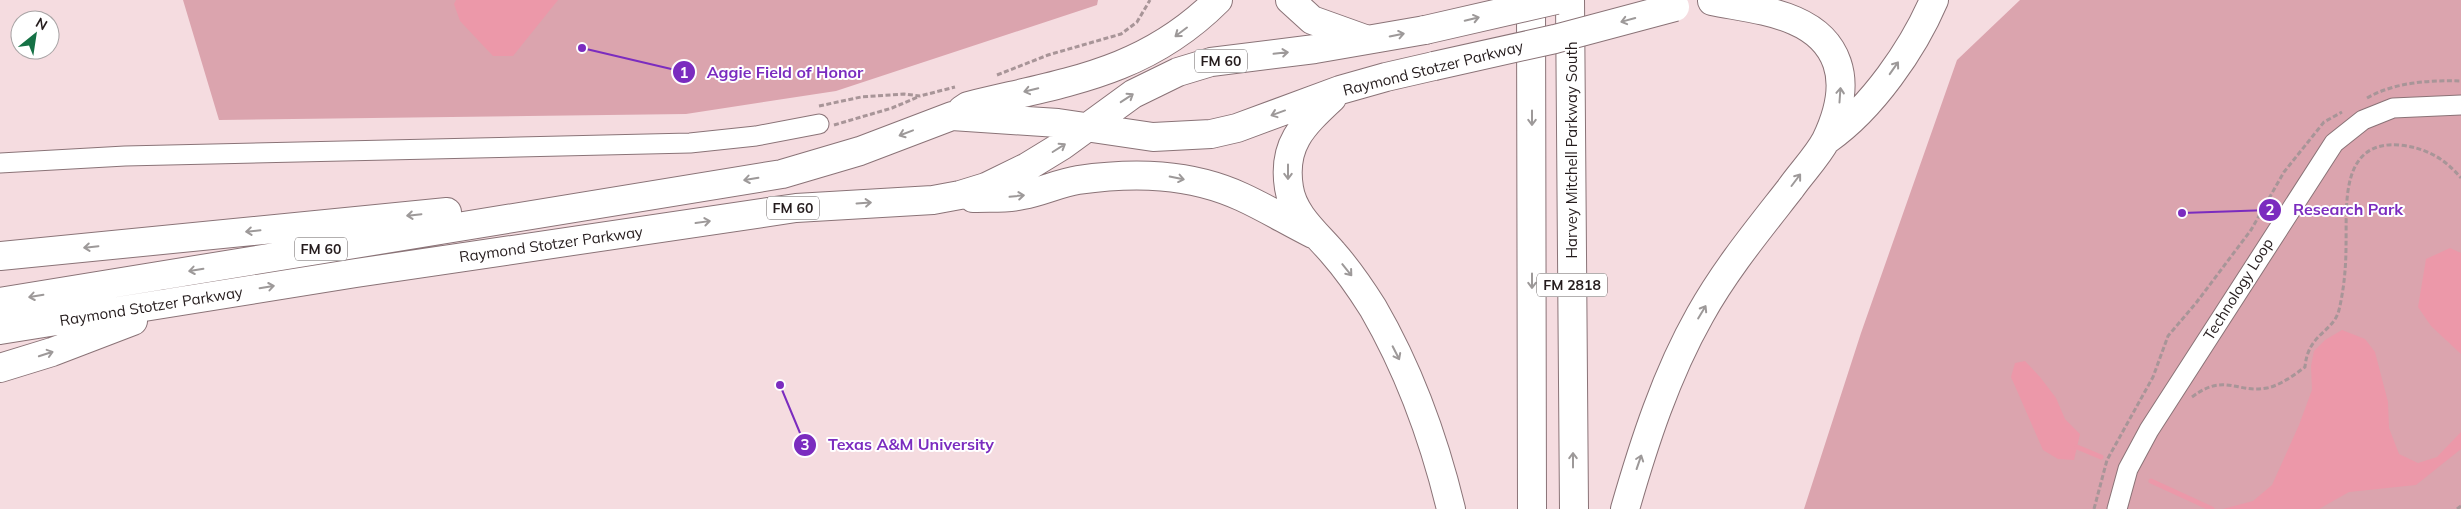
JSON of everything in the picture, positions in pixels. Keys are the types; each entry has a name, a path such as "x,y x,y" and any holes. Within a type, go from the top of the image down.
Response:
{"highway":[{"path":"952,116 968,106 1079,79 1119,67 1147,54 1177,35 1218,0"},
{"path":"1290,0 1312,20 1370,41"},
{"name":"FM 2818","path":"1530,0 1532,509"},
{"name":"Raymond Stotzer Parkway","path":"0,330 796,208 933,200 986,188 1027,167 1088,128 1133,94 1178,72 1211,62 1370,41 1556,0"},
{"name":"Harvey Mitchell Parkway South","path":"1570,0 1574,509"},
{"path":"1716,0 1794,20 1808,28 1831,50 1838,65 1840,85 1839,106 1825,142"},
{"name":"Raymond Stotzer Parkway","path":"0,302 782,174 860,151 952,116 1058,123 1153,137 1210,134 1237,128 1340,90 1386,76 1555,39 1675,8 1716,0"},
{"path":"1625,509 1652,426 1675,367 1700,316 1731,267 1825,142 1843,128 1889,76 1914,40 1934,0"},
{"path":"1314,235 1293,202 1289,190 1287,171 1289,152 1296,135 1307,121 1340,90"},
{"path":"933,200 1021,196 1077,180 1147,174 1172,176 1208,184 1241,196 1314,235 1332,251 1354,279 1399,360 1422,413 1451,509"},
{"path":"0,256 526,204 657,184 688,189"},
{"path":"0,368 52,352 184,301"}],"street":[{"name":"Technology Loop","path":"2117,509 2128,469 2149,430 2334,143 2363,120 2393,108 2422,105 2461,105"},
{"path":"0,164 125,156 690,144 756,136 817,115"}],"path":[{"path":"995,76 1048,55 1120,34 1137,22 1150,0"},
{"path":"817,115 840,124 892,108 920,96 958,86"},
{"path":"817,115 861,98 904,94 920,96"},
{"path":"2189,400 2215,384 2267,388 2291,378 2306,367 2306,355 2315,339 2338,313 2345,274 2347,185 2356,165 2370,150 2397,145 2424,149 2450,164 2461,178"},
{"path":"2457,509 2461,506"}],"shaded area":[{"path":"183,0 1098,0 1097,5 836,91 686,114 219,120"},
{"path":"456,0 558,0 513,56 493,56 460,21 454,4"},
{"path":"2020,0 2461,0 2461,509 1804,509 1861,333 1957,60"},
{"path":"2450,248 2461,253 2461,354 2431,326 2418,307 2426,259"},
{"path":"2342,330 2365,339 2375,352 2388,402 2389,428 2399,454 2418,463 2437,457 2461,432 2461,449 2416,485 2349,492 2319,509 2223,509 2253,501 2272,485 2299,425 2312,390 2311,366 2314,351 2325,340"},
{"path":"2025,361 2056,398 2065,419 2080,434 2074,460 2058,459 2043,450 2011,377 2015,363"}],"waterway":[{"path":"2077,447 2101,457"},
{"path":"2151,481 2212,509"}],"place":[{"name":"Aggie Field of Honor","path":"582,48"},
{"name":"Research Park","path":"2182,213"},
{"name":"Texas A&M University","path":"780,385"}]}
